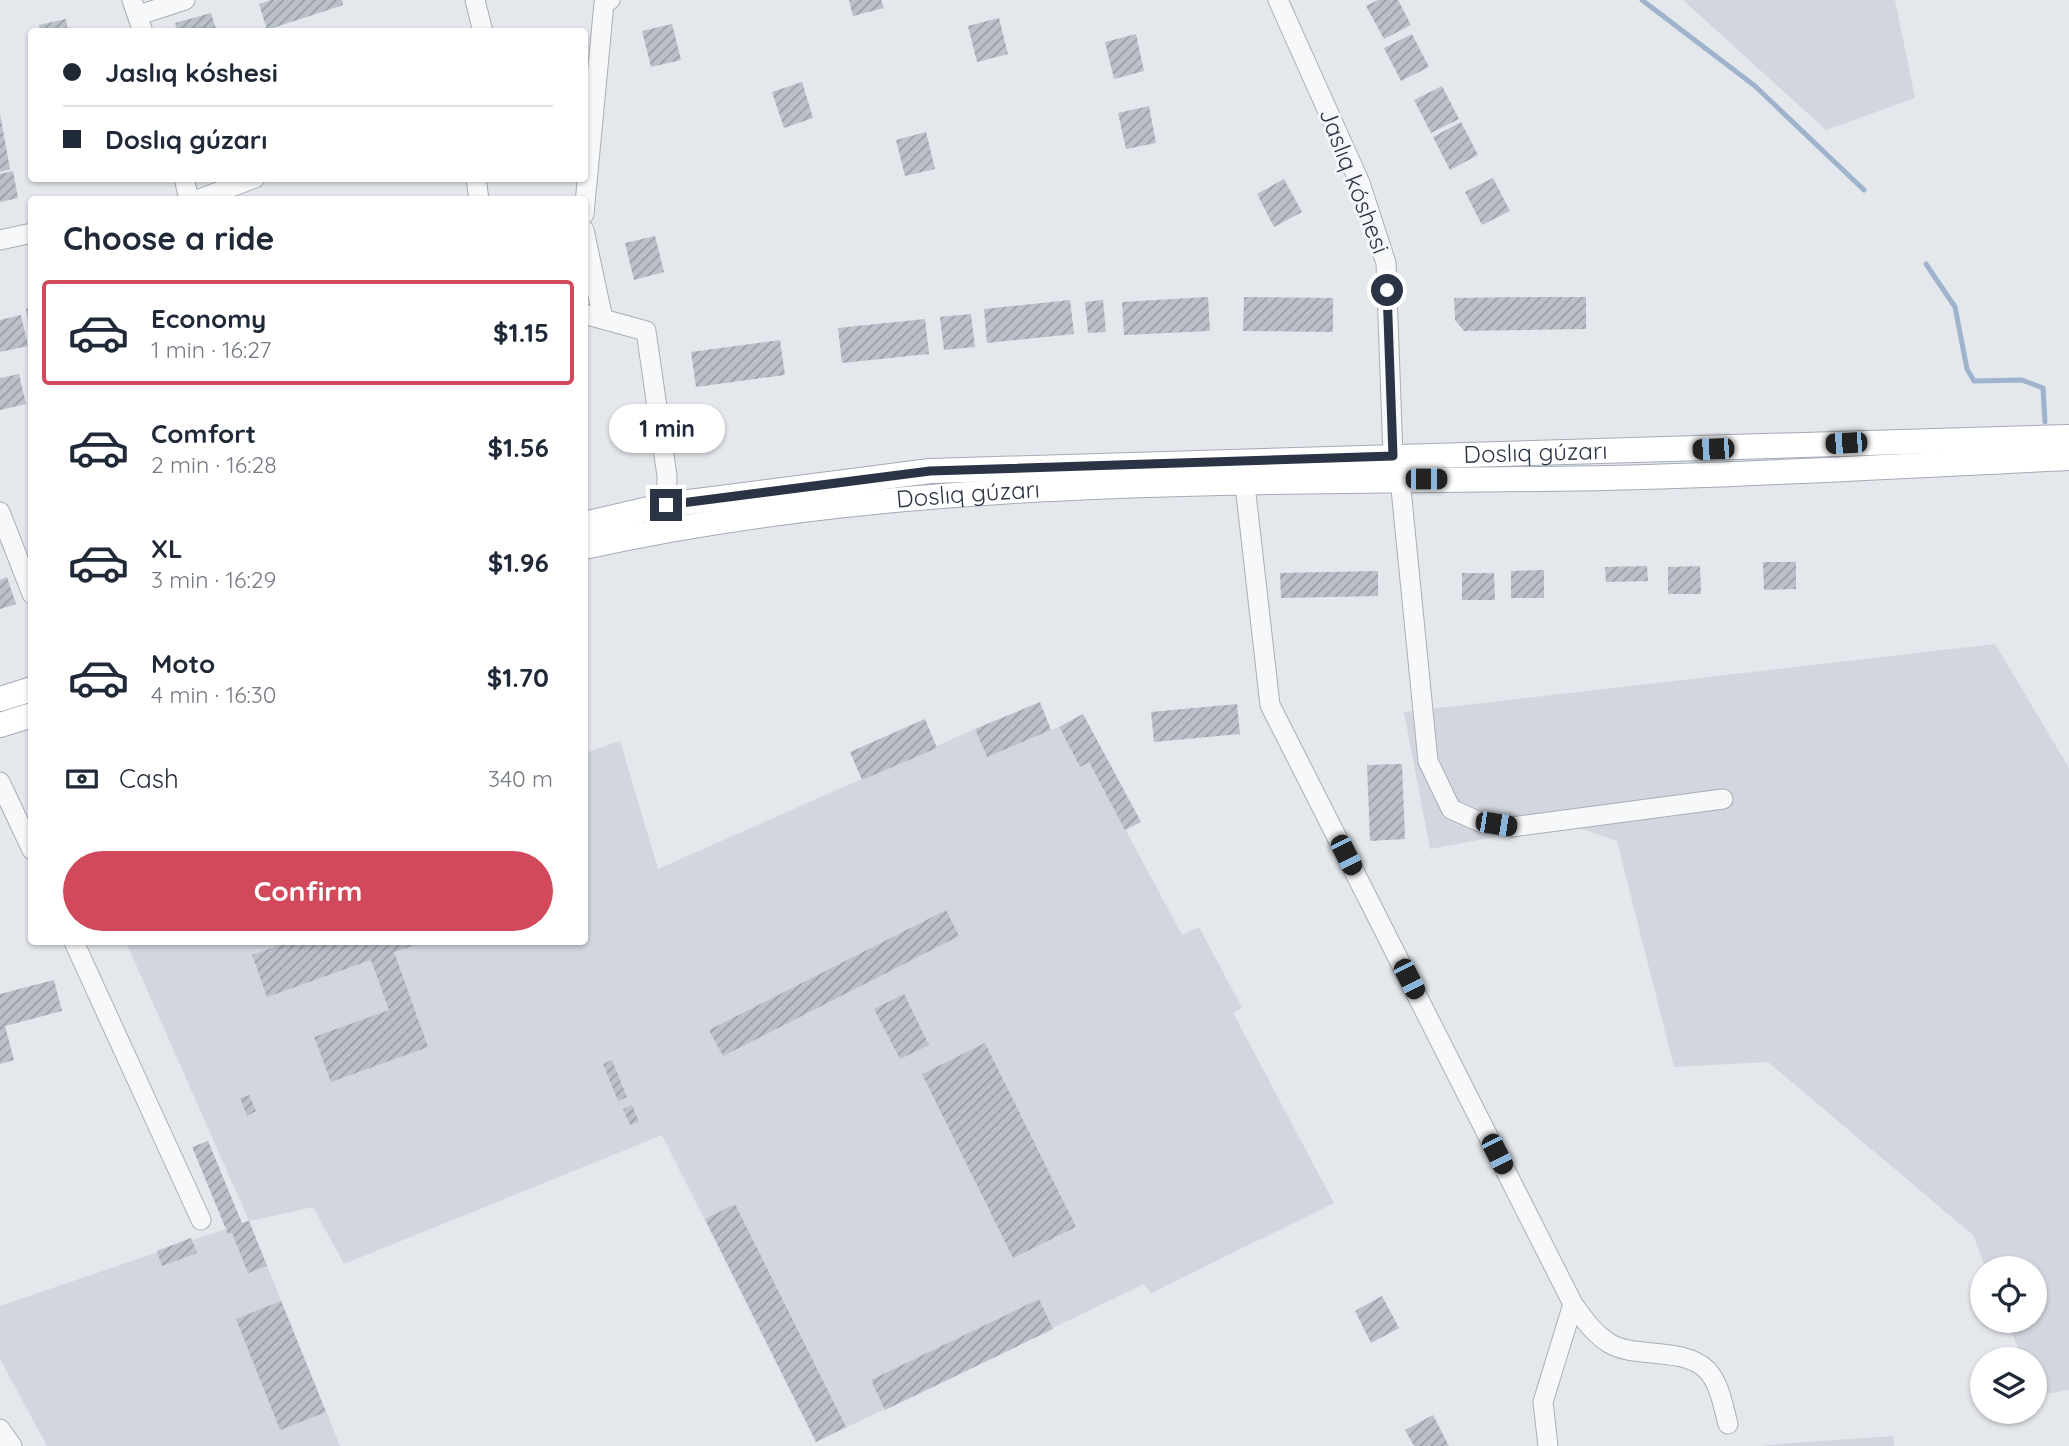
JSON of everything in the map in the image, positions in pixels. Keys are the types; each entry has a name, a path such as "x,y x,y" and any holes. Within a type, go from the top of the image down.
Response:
{"main road":[{"name":"Doslıq gúzarı","path":"588,546 672,528 936,495 1245,485 1396,467 1607,453 1926,439 2069,438"},
{"path":"1607,453 1607,478"},
{"name":"Doslıq gúzarı","path":"588,523 666,505 930,471 1396,467 1607,478 2069,458"},
{"path":"0,699 28,690"},
{"path":"0,725 28,716"}],"street":[{"path":"138,16 185,0"},
{"path":"475,0 482,28"},
{"path":"588,172 604,3 610,0"},
{"name":"Jaslıq kóshesi","path":"1278,0 1360,183 1386,263 1396,467 1428,761 1451,809 1480,822 1512,827 1723,799"},
{"path":"208,196 244,182"},
{"path":"0,240 28,234"},
{"path":"588,265 594,317 646,331 667,476 666,505"},
{"path":"1245,485 1270,705 1573,1304 1591,1330 1612,1345 1663,1353 1691,1361 1706,1369 1718,1386 1728,1424"},
{"path":"0,512 28,584"},
{"path":"0,782 28,842"},
{"path":"75,945 201,1220"},
{"path":"1548,1446 1543,1402 1573,1304"},
{"path":"0,1429 12,1446"}],"shaded area":[{"path":"1683,0 1895,0 1915,98 1826,130"},
{"path":"1995,644 2069,768 2069,1390 2047,1393 2047,1347 2018,1347 2012,1333 2047,1333 2047,1256 1981,1256 1973,1235 1768,1062 1674,1067 1617,841 1568,824 1430,849 1404,712"},
{"path":"1059,727 1079,766 1089,762 1182,935 1199,927 1242,1008 1233,1013 1334,1203 1151,1293 1144,1284 816,1442 662,1135 344,1264 313,1207 249,1221 127,945 588,945 588,752 620,741 658,869 975,729 987,757"},
{"path":"249,1221 340,1446 47,1446 0,1359 0,1306"},
{"path":"1893,1436 1894,1446 1761,1446 1779,1444"}],"building":[{"path":"271,0 342,0 343,5 266,28 259,4"},
{"path":"849,0 881,0 884,8 853,16"},
{"path":"1378,0 1398,0 1411,25 1384,39 1366,6"},
{"path":"211,13 216,28 177,28 175,23"},
{"path":"999,18 1008,54 977,62 968,26"},
{"path":"66,19 67,28 39,28 39,25"},
{"path":"672,24 681,60 651,67 642,31"},
{"path":"1136,34 1144,71 1114,79 1105,42"},
{"path":"1412,34 1429,67 1401,81 1384,48"},
{"path":"802,82 813,118 784,128 772,92"},
{"path":"1442,86 1459,119 1431,133 1414,100"},
{"path":"1149,106 1156,143 1126,149 1118,113"},
{"path":"0,114 10,169 0,172"},
{"path":"1461,122 1478,155 1450,170 1433,137"},
{"path":"926,132 935,169 905,176 896,140"},
{"path":"13,171 18,198 0,202 0,174"},
{"path":"1493,178 1510,211 1482,225 1465,192"},
{"path":"1284,179 1302,212 1274,227 1257,194"},
{"path":"655,236 664,272 634,280 625,243"},
{"path":"1208,297 1210,331 1124,335 1122,302"},
{"path":"1244,297 1333,298 1333,332 1243,331"},
{"path":"1586,297 1586,329 1464,331 1455,320 1454,298"},
{"path":"1070,300 1074,334 987,343 984,309"},
{"path":"1103,300 1106,332 1088,333 1085,302"},
{"path":"971,314 975,347 944,350 940,317"},
{"path":"21,315 28,346 0,352 0,320"},
{"path":"925,319 929,354 842,363 838,328"},
{"path":"780,340 785,375 696,387 691,352"},
{"path":"19,374 26,404 0,410 0,378"},
{"path":"1763,562 1796,562 1796,589 1764,590"},
{"path":"1647,566 1648,581 1606,582 1605,567"},
{"path":"1700,566 1701,594 1668,594 1668,567"},
{"path":"1544,570 1544,598 1511,598 1511,571"},
{"path":"1378,571 1378,596 1281,598 1280,573"},
{"path":"1462,573 1494,573 1495,600 1462,600"},
{"path":"7,577 16,604 0,609 0,580"},
{"path":"1040,702 1051,730 987,757 975,729"},
{"path":"1237,704 1240,734 1154,742 1151,712"},
{"path":"1083,714 1141,822 1125,830 1089,762 1080,767 1059,727"},
{"path":"925,719 937,748 862,780 850,752"},
{"path":"1402,764 1405,839 1370,841 1367,765"},
{"path":"946,910 959,936 723,1056 709,1030"},
{"path":"281,945 415,945 394,952 428,1047 331,1082 314,1037 389,1010 371,960 267,997 252,955"},
{"path":"54,980 62,1011 5,1026 14,1060 0,1064 0,994"},
{"path":"904,994 929,1045 900,1059 874,1009"},
{"path":"985,1043 1076,1227 1013,1258 922,1074"},
{"path":"612,1060 627,1097 618,1101 603,1064"},
{"path":"249,1095 256,1111 247,1116 240,1098"},
{"path":"632,1105 639,1122 630,1125 623,1109"},
{"path":"208,1141 242,1223 249,1221 267,1266 248,1273 232,1233 228,1234 192,1147"},
{"path":"735,1204 846,1427 816,1442 705,1219"},
{"path":"191,1238 197,1253 162,1266 157,1251"},
{"path":"1382,1296 1399,1328 1371,1343 1355,1311"},
{"path":"1039,1299 1053,1329 885,1410 871,1380"},
{"path":"281,1301 326,1412 280,1430 236,1319"},
{"path":"1433,1415 1449,1446 1414,1446 1405,1430"}],"waterway":[{"path":"1642,0 1755,86 1864,190"},
{"path":"1926,264 1955,307 1967,369 1974,381 2022,380 2043,388 2045,422"}],"route":[{"path":"666,505 930,471 1393,456 1387,290"}]}
